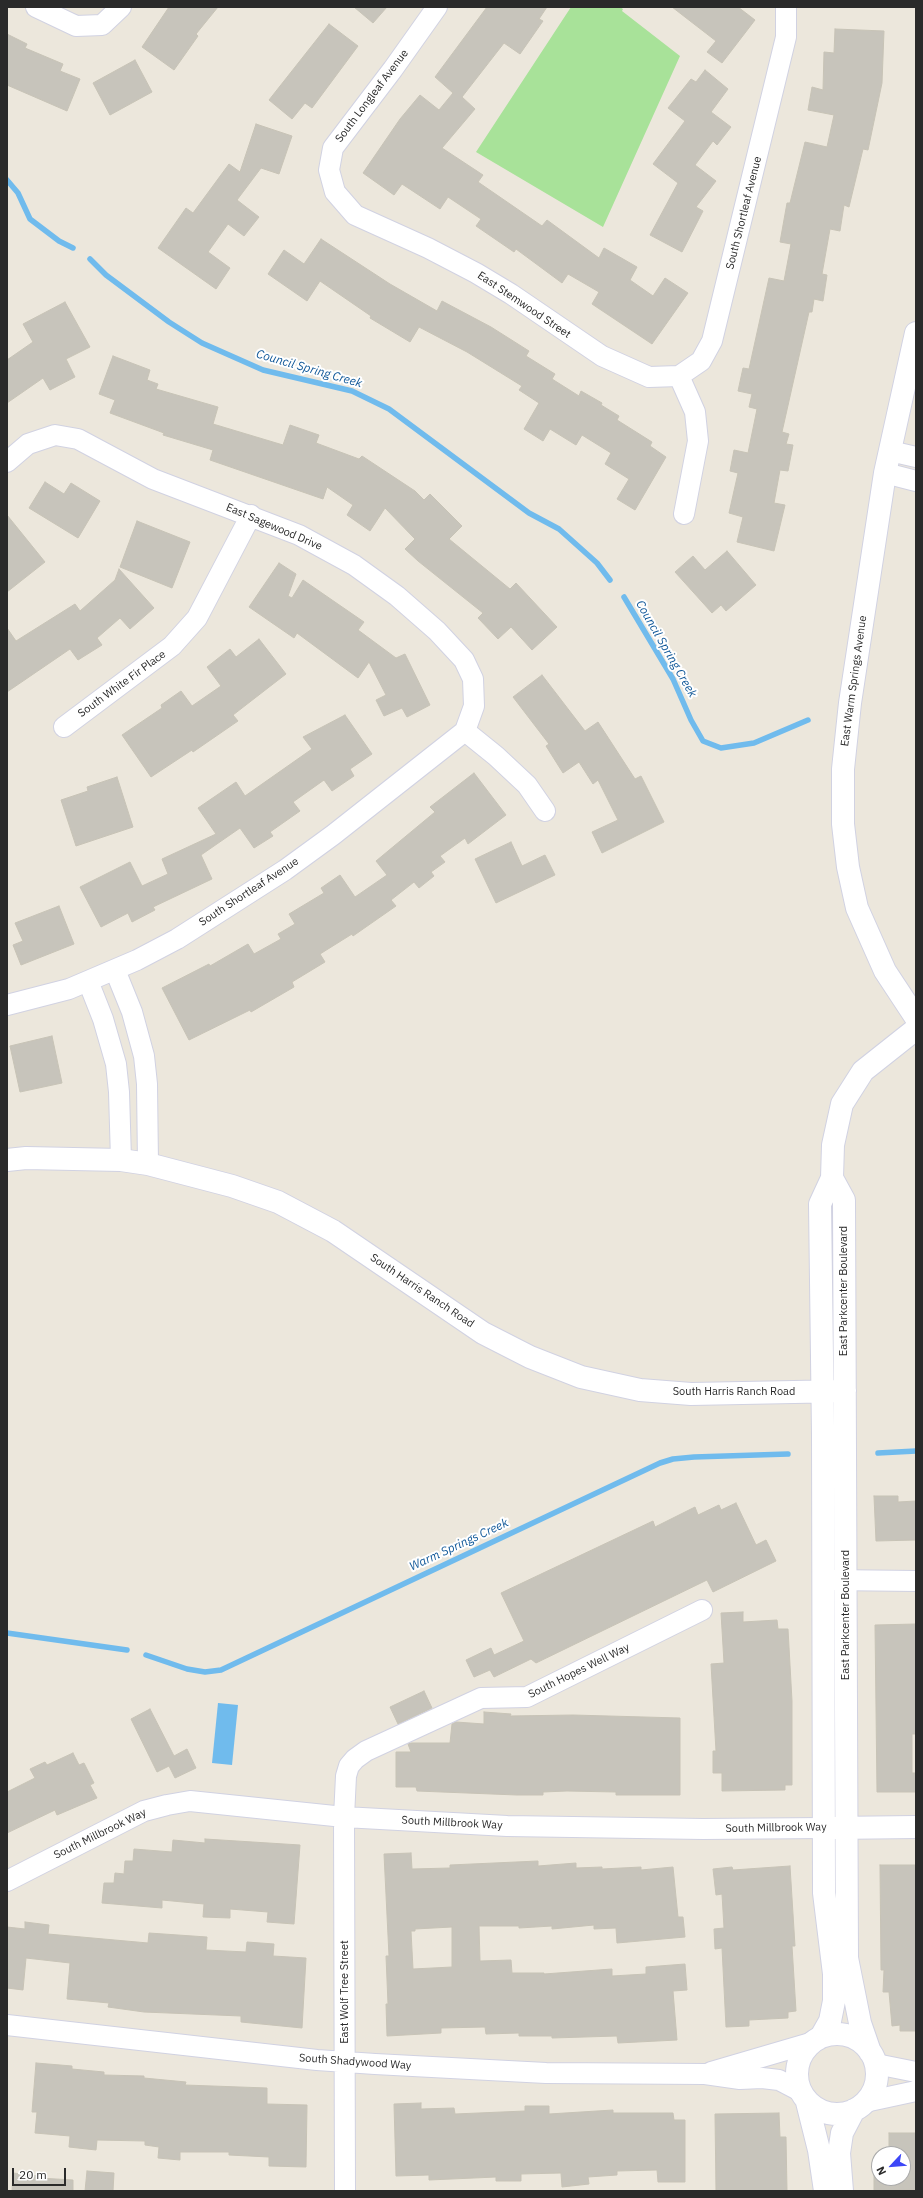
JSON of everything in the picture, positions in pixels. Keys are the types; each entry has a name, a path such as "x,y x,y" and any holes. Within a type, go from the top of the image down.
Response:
{"street":[{"path":"36,7 76,26 102,25 121,7"},
{"name":"South Longleaf Avenue","path":"335,192 329,170 332,148 393,69 437,7"},
{"name":"South Shortleaf Avenue","path":"679,376 701,361 712,341 786,37 786,7"},
{"name":"East Stemwood Street","path":"335,192 354,215 428,248 476,273 511,294 602,356 649,377 679,376"},
{"name":"East Warm Springs Avenue","path":"916,333 885,473 850,703 843,770 843,824 848,867 857,908 885,971 916,1018"},
{"path":"679,376 695,412 698,441 684,514"},
{"name":"East Sagewood Drive","path":"7,462 28,444 55,435 78,439 153,479 251,515 299,535 354,565 397,596 437,632 464,660 473,679 474,706 465,731"},
{"path":"890,451 916,457"},
{"path":"885,473 916,481"},
{"name":"South White Fir Place","path":"64,726 172,646 197,618 251,515"},
{"path":"465,731 496,756 527,785 546,811"},
{"name":"South Shortleaf Avenue","path":"7,1005 68,989 114,970 177,939 285,870 465,731"},
{"path":"114,970 132,1012 144,1056 147,1084 148,1164"},
{"path":"88,981 103,1019 116,1064 119,1092 121,1160"},
{"name":"East Parkcenter Boulevard","path":"816,2040 830,2021 834,2001 834,1974 824,1893 823,1391 820,1204 832,1178 833,1145 842,1104 863,1071 916,1029"},
{"name":"South Harris Ranch Road","path":"7,1160 26,1158 121,1160 148,1164 232,1186 278,1202 333,1231 483,1333 530,1357 581,1377 640,1390 691,1394 823,1391 844,1392"},
{"name":"East Parkcenter Boulevard","path":"832,1178 844,1200 847,1958 860,2023 873,2058"},
{"path":"823,1580 916,1581"},
{"name":"South Hopes Well Way","path":"344,1817 346,1776 349,1766 354,1759 366,1751 481,1698 527,1697 702,1610"},
{"name":"South Millbrook Way","path":"7,1881 144,1811 167,1804 190,1801 344,1817 515,1826 703,1829 916,1827"},
{"name":"East Wolf Tree Street","path":"344,1817 346,2062 345,2191"},
{"name":"South Shadywood Way","path":"7,2025 346,2062 546,2073 705,2074 740,2079 762,2078 779,2080 803,2096"},
{"path":"825,2191 819,2150 796,2078 797,2065 802,2053 816,2040 835,2034 848,2036 861,2042 873,2058 877,2078 873,2091 860,2106 842,2133 839,2153 842,2191"},
{"name":"South Shadywood Way","path":"705,2074 816,2040"},
{"path":"873,2058 916,2072"},
{"path":"803,2096 817,2110 829,2114 842,2114 860,2106 916,2091"}],"green space":[{"path":"571,7 620,7 623,9 622,11 680,56 603,227 476,152"}],"water":[{"path":"218,1703 238,1705 232,1765 212,1763"}],"building":[{"path":"169,7 218,7 196,34 198,36 174,70 142,47"},
{"path":"354,7 387,7 373,23"},
{"path":"487,7 547,7 539,19 543,21 520,54 504,43 462,97 475,109 442,148 483,175 478,182 542,226 547,220 599,258 604,248 637,267 630,280 653,296 665,278 688,293 652,344 592,304 599,292 568,274 562,283 516,249 514,252 476,226 481,219 448,197 440,209 402,184 394,195 363,173 400,119 420,95 439,110 453,93 435,77"},
{"path":"672,7 738,7 755,20 722,63 707,52 716,41"},
{"path":"329,24 358,46 312,108 305,103 292,119 269,100"},
{"path":"835,29 884,31 882,83 868,150 863,149 849,207 844,205 840,231 830,229 822,274 827,275 823,301 814,299 812,312 809,312 782,432 789,434 786,444 793,445 788,471 780,470 774,503 785,505 774,551 737,542 743,517 729,513 738,473 730,471 734,450 748,453 757,409 749,407 752,394 738,391 743,368 749,369 769,278 784,281 791,244 780,242 787,203 790,203 805,142 827,147 834,115 808,110 812,87 823,90 824,52 834,53"},
{"path":"7,34 27,44 25,48 63,64 60,71 80,79 67,111 7,85"},
{"path":"135,60 152,92 110,115 93,83"},
{"path":"705,70 728,89 711,112 731,127 717,145 713,141 695,165 716,181 696,207 703,211 682,252 650,235 678,183 653,164 685,121 668,108 691,79 696,82"},
{"path":"256,124 292,136 279,174 261,168 237,200 259,217 244,236 228,224 208,252 230,268 216,289 158,248 186,208 193,213 229,164 240,172"},
{"path":"321,239 390,284 437,311 442,301 491,327 529,351 526,356 555,374 552,379 579,396 581,391 602,403 601,405 619,416 617,420 652,442 650,446 666,457 635,510 617,499 629,479 605,464 611,453 582,435 576,445 550,429 543,441 524,429 539,403 519,390 522,386 467,352 419,327 410,342 370,318 371,316 320,281 307,301 268,274 284,250 304,264"},
{"path":"65,302 90,347 66,359 75,377 50,390 43,378 7,403 7,360 33,342 23,324"},
{"path":"113,356 150,370 147,380 158,384 156,389 218,407 213,424 283,445 290,425 319,435 316,443 359,459 362,456 415,491 424,500 430,494 462,526 449,539 510,589 516,583 557,627 532,650 511,627 498,639 478,618 483,613 405,549 415,539 385,508 370,531 347,515 353,505 327,487 323,499 210,460 213,450 163,435 164,433 110,413 115,400 99,394"},
{"path":"45,482 64,494 71,483 100,501 78,538 29,508"},
{"path":"7,515 45,562 7,592"},
{"path":"137,521 190,542 172,588 120,567"},
{"path":"727,551 756,585 726,611 721,605 712,613 675,572 693,556 705,570"},
{"path":"279,563 296,574 288,596 292,598 303,580 364,622 358,630 396,658 405,654 430,705 407,717 402,708 384,716 376,700 386,695 369,662 358,678 297,633 294,638 249,607"},
{"path":"119,569 154,608 130,629 120,618 97,638 102,645 78,660 70,649 7,692 7,628 16,641 75,604 80,611 115,580"},
{"path":"259,639 286,674 233,715 238,721 193,752 192,750 151,777 122,735 162,708 161,705 181,691 192,706 221,686 207,667 230,649 236,657"},
{"path":"542,675 585,731 598,722 635,779 641,776 664,822 602,853 592,832 618,820 598,780 593,784 579,762 563,773 546,746 549,744 513,697"},
{"path":"345,715 372,754 350,769 354,776 332,791 324,780 293,802 300,811 270,832 273,836 254,848 240,828 201,855 212,879 153,907 155,910 132,922 128,913 101,927 80,887 130,862 142,886 168,874 162,859 216,834 198,808 236,782 245,796 312,749 303,737"},
{"path":"474,773 506,815 468,844 465,838 440,856 445,862 431,872 434,876 419,888 414,882 391,900 396,906 353,936 352,934 320,954 325,962 292,982 294,987 251,1012 250,1010 189,1040 162,988 209,964 210,966 248,944 254,954 281,939 278,934 295,924 289,914 324,893 321,888 340,875 355,897 387,875 376,861 435,812 430,807"},
{"path":"117,777 133,827 76,846 61,800 88,791 87,787"},
{"path":"511,842 522,866 545,855 555,875 496,903 475,859"},
{"path":"59,906 74,944 21,965 13,945 23,941 15,923"},
{"path":"52,1036 62,1083 20,1092 10,1046"},
{"path":"874,1496 898,1496 898,1502 916,1501 916,1540 876,1541"},
{"path":"736,1503 756,1545 766,1540 776,1561 713,1592 707,1580 536,1663 531,1659 494,1677 490,1670 474,1677 466,1660 491,1648 494,1655 524,1641 501,1593 653,1521 655,1527 695,1507 698,1515 719,1505 721,1510"},
{"path":"743,1612 743,1622 777,1620 778,1629 788,1629 792,1701 792,1785 785,1785 785,1790 722,1791 722,1773 713,1773 713,1751 716,1751 711,1664 724,1663 721,1613"},
{"path":"916,1624 916,1734 912,1734 912,1773 916,1773 916,1792 877,1792 875,1625"},
{"path":"424,1691 432,1708 398,1724 390,1707"},
{"path":"150,1709 174,1756 187,1749 196,1768 175,1778 169,1766 157,1772 131,1719"},
{"path":"484,1712 511,1714 510,1716 573,1715 680,1718 680,1795 616,1795 616,1792 567,1791 543,1792 543,1795 517,1795 417,1791 416,1787 396,1787 396,1752 411,1752 408,1744 411,1743 450,1743 452,1724 456,1722 484,1724"},
{"path":"73,1753 79,1765 84,1763 94,1783 90,1785 97,1798 57,1815 55,1810 7,1833 7,1792 35,1778 30,1769 45,1762 47,1765"},
{"path":"205,1839 300,1845 294,1924 267,1922 268,1912 230,1909 230,1918 203,1917 204,1904 162,1900 162,1908 102,1903 104,1883 114,1883 115,1873 124,1874 125,1861 133,1861 134,1849 172,1852 173,1840 205,1843"},
{"path":"411,1853 412,1869 450,1868 450,1865 538,1861 538,1866 576,1863 576,1868 602,1867 602,1869 641,1867 641,1870 673,1867 678,1917 683,1917 685,1937 617,1943 616,1928 594,1929 594,1925 552,1929 552,1926 519,1928 519,1926 479,1926 480,1961 511,1960 512,1973 544,1974 612,1969 612,1976 646,1974 646,1967 685,1964 687,1990 673,1991 677,2040 618,2043 617,2036 552,2038 552,2036 519,2036 519,2033 486,2034 485,2027 441,2028 441,2033 387,2036 386,2004 388,2004 386,1956 389,1956 384,1854","holes":["452,1927 452,1967 413,1969 411,1931 415,1931 415,1929"]},
{"path":"880,1865 916,1865 916,2031 900,2031 900,2025 892,2026 889,1992 883,1992 884,1970 881,1970"},
{"path":"790,1866 795,1946 792,1946 796,2011 788,2012 788,2018 749,2020 749,2026 726,2027 722,1948 715,1949 714,1929 724,1928 722,1894 716,1895 713,1869 732,1867 733,1870"},
{"path":"25,1922 49,1925 48,1934 148,1943 149,1933 207,1937 206,1950 246,1952 247,1942 274,1944 273,1956 306,1958 302,2028 241,2022 241,2016 144,2012 108,2007 109,2003 67,1999 70,1963 26,1958 23,1990 7,1988 7,1927 25,1929"},
{"path":"36,2063 72,2066 72,2069 104,2072 104,2075 144,2076 144,2078 186,2082 185,2085 267,2088 267,2104 307,2105 306,2167 269,2166 269,2157 229,2155 229,2152 180,2152 180,2160 158,2158 159,2147 145,2145 145,2141 97,2140 96,2150 69,2147 70,2136 35,2133 37,2112 32,2112"},
{"path":"421,2103 421,2109 454,2108 455,2114 525,2111 525,2106 549,2106 549,2114 613,2110 613,2113 673,2113 674,2120 685,2120 685,2182 658,2182 657,2170 617,2171 617,2175 588,2177 589,2184 562,2187 561,2173 521,2174 521,2181 496,2181 496,2177 429,2180 429,2175 396,2176 394,2104"},
{"path":"779,2113 780,2137 786,2137 787,2191 716,2191 715,2114"},
{"path":"889,2133 916,2133 916,2190 874,2191 874,2186 911,2186 911,2146 889,2146"},
{"path":"87,2171 114,2173 113,2191 85,2191"},
{"path":"13,2173 40,2176 39,2178 73,2180 73,2191 12,2191"}],"waterway":[{"name":"Council Spring Creek","path":"7,180 18,193 30,219 59,241 73,248"},
{"name":"Council Spring Creek","path":"90,259 106,275 169,322 202,343 263,370 352,391 389,409 529,513 559,529 597,563 610,580"},
{"name":"Council Spring Creek","path":"624,597 673,679 691,720 703,741 721,748 754,743 808,720"},
{"path":"878,1453 916,1451"},
{"name":"Warm Springs Creek","path":"146,1655 187,1669 205,1672 221,1670 660,1463 673,1459 694,1457 788,1454"},
{"name":"Warm Springs Creek","path":"7,1633 127,1650"}]}
